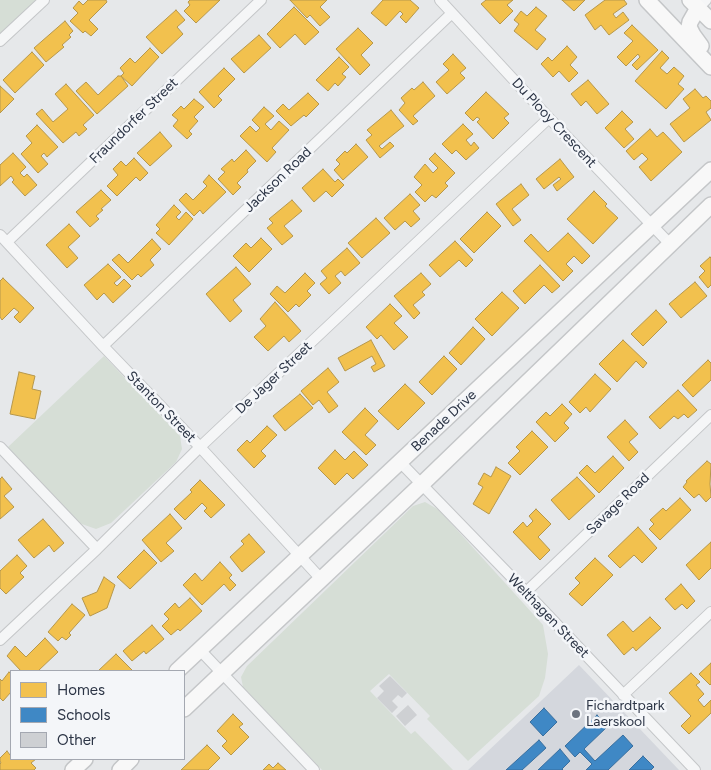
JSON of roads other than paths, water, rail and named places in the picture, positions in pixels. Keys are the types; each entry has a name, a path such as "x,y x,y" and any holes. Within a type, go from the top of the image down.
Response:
{"street":[{"path":"0,41 44,0"},
{"name":"Fraundorfer Street","path":"3,238 261,0"},
{"name":"Du Plooy Crescent","path":"440,0 549,118 670,244"},
{"path":"647,0 711,67"},
{"path":"651,0 671,14 681,16 698,2"},
{"path":"698,2 711,21"},
{"path":"698,2 689,27 711,58"},
{"name":"Jackson Road","path":"103,346 452,12"},
{"path":"688,43 711,76"},
{"name":"De Jager Street","path":"0,640 97,549 200,447 549,118"},
{"path":"695,186 711,162"},
{"name":"Benade Drive","path":"178,670 711,170"},
{"path":"185,708 422,484 709,207"},
{"name":"Stanton Street","path":"3,238 200,447 321,579"},
{"name":"Savage Road","path":"526,592 711,415"},
{"path":"0,447 97,549"},
{"name":"Welthagen Street","path":"400,462 695,770"},
{"path":"623,695 711,612"},
{"path":"200,650 314,770"},
{"path":"73,770 84,760"},
{"path":"120,770 130,760"}],"place":[{"name":"Fichardtpark Laerskool","path":"576,714"}]}
